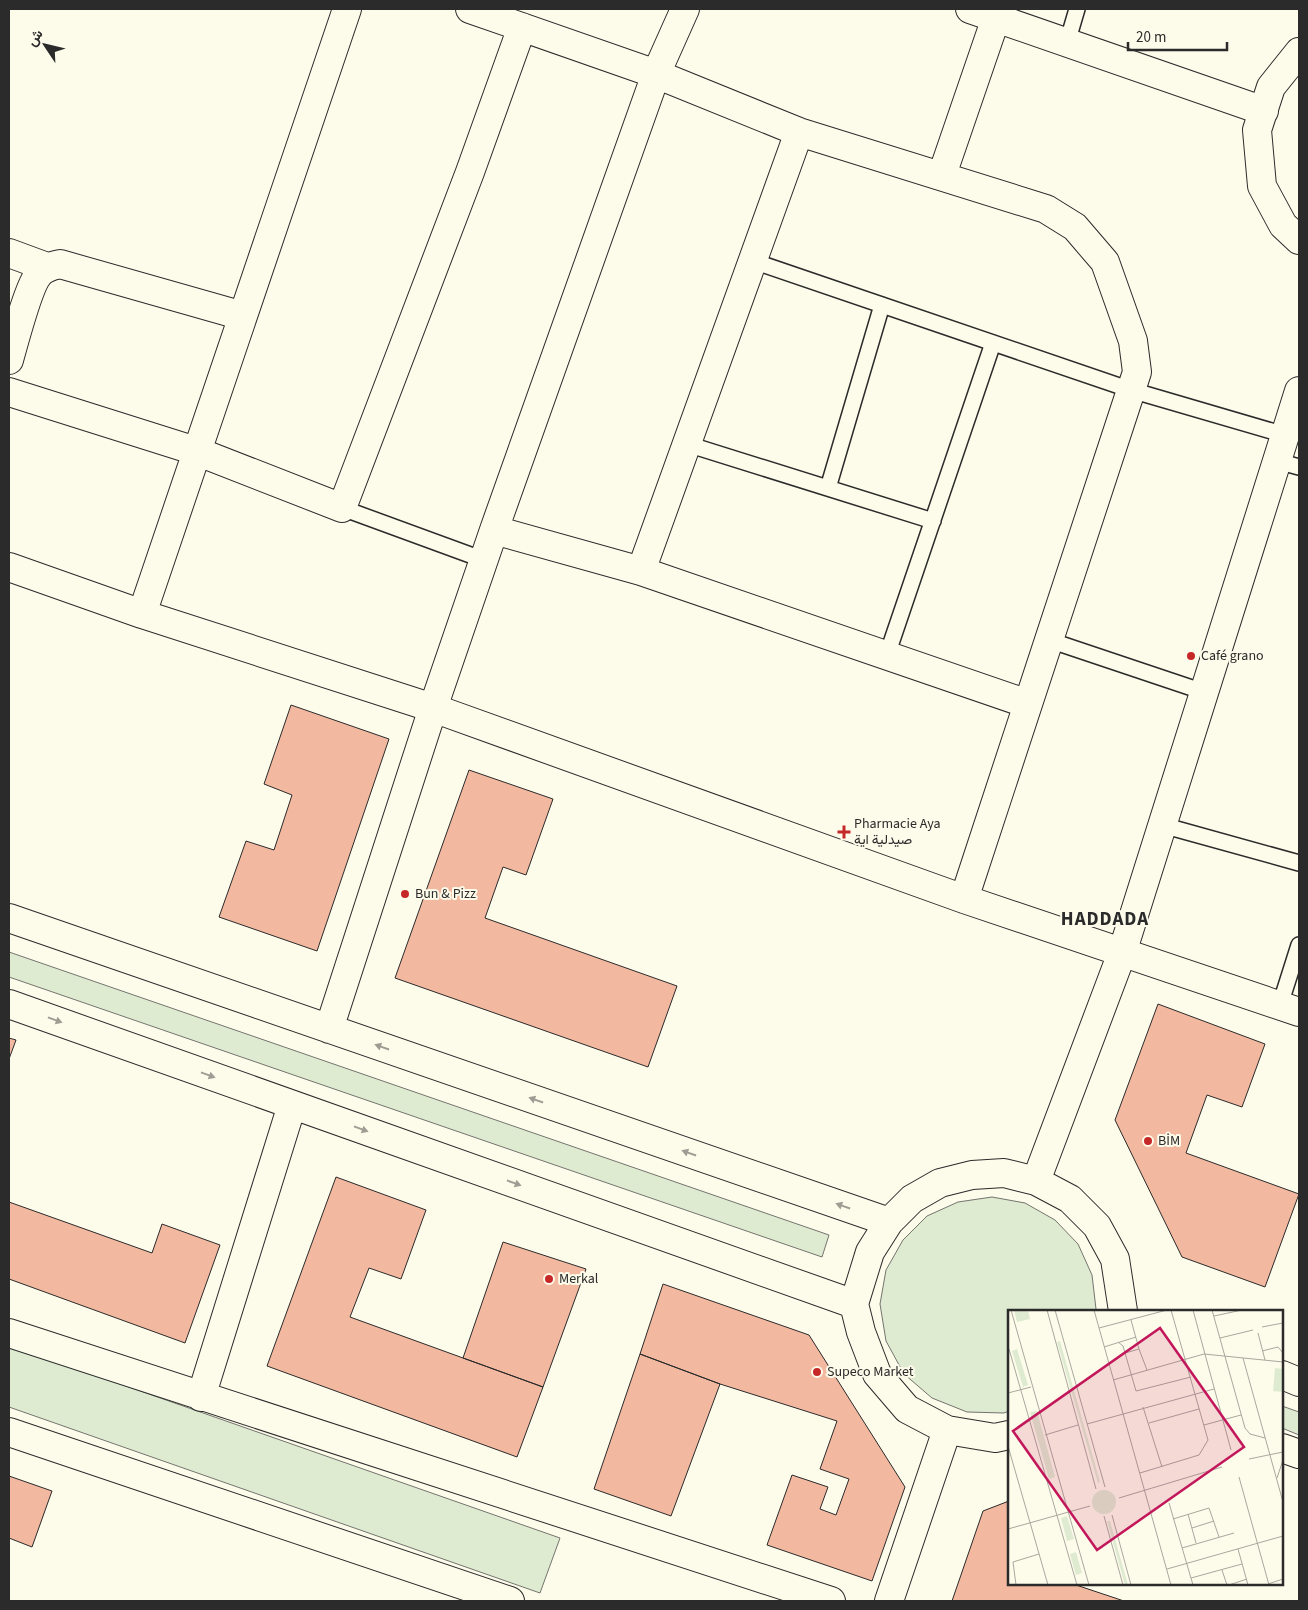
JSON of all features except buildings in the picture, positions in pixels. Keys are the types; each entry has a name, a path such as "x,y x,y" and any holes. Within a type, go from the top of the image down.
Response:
{"street":[{"path":"142,614 347,9"},
{"path":"470,9 656,74 799,132 942,175 1046,209 1075,227 1105,262 1132,342 1137,372 964,899"},
{"path":"329,1029 433,708 494,530 656,74 685,9"},
{"path":"970,9 997,13 1067,43 1264,111"},
{"path":"942,175 997,13"},
{"path":"9,392 196,451 342,508 466,181 522,27"},
{"path":"1299,52 1271,87 1258,130 1262,186 1283,225 1299,240"},
{"path":"641,571 799,132"},
{"path":"9,253 47,267"},
{"path":"9,360 32,287 38,274 47,267 60,264 242,316"},
{"path":"1036,1180 1122,953 1204,692 1288,464 1285,435 1299,391"},
{"path":"494,530 641,571 1028,704"},
{"path":"9,567 142,614 433,708 964,899 1289,1008"},
{"path":"9,918 889,1222"},
{"path":"9,1004 854,1304"},
{"path":"201,1397 292,1105"},
{"path":"1008,1435 995,1438 947,1430 907,1409 877,1374 861,1332 854,1304 870,1252 889,1222 912,1199 940,1183 972,1174 1004,1173 1036,1180 1070,1199 1097,1226 1115,1260 1123,1310"},
{"path":"9,1333 830,1601"},
{"path":"1283,1376 1299,1382"},
{"path":"889,1601 947,1430"},
{"path":"9,1432 510,1601"},
{"path":"1283,1448 1299,1454"}],"lane":[{"path":"1067,43 1077,9"},
{"path":"753,261 1131,390 1285,435"},
{"path":"828,488 882,305"},
{"path":"887,655 993,343"},
{"path":"687,444 932,521"},
{"path":"342,508 484,560"},
{"path":"1049,640 1204,692"},
{"path":"1162,824 1299,863"},
{"path":"1289,1008 1299,945"}],"green space":[{"path":"9,952 829,1235 822,1257 9,977"},
{"path":"992,1197 1025,1203 1055,1220 1078,1244 1092,1275 1096,1310 1008,1310 1008,1411 1004,1413 967,1412 932,1398 904,1374 886,1341 880,1304 886,1270 903,1240 927,1216 958,1202"},
{"path":"9,1345 560,1538 540,1593 9,1407"},
{"path":"1283,1406 1299,1412 1299,1435 1283,1428"}],"place":[{"name":"Café grano","path":"1191,656"},
{"name":"Pharmacie Aya صيدلية اية","path":"844,832"},
{"name":"Bun & Pizz","path":"405,894"},
{"name":"BİM","path":"1148,1141"},
{"name":"Merkal","path":"549,1279"},
{"name":"Supeco Market","path":"817,1372"}],"district":[{"name":"HADDADA","path":"1105,919"}]}
